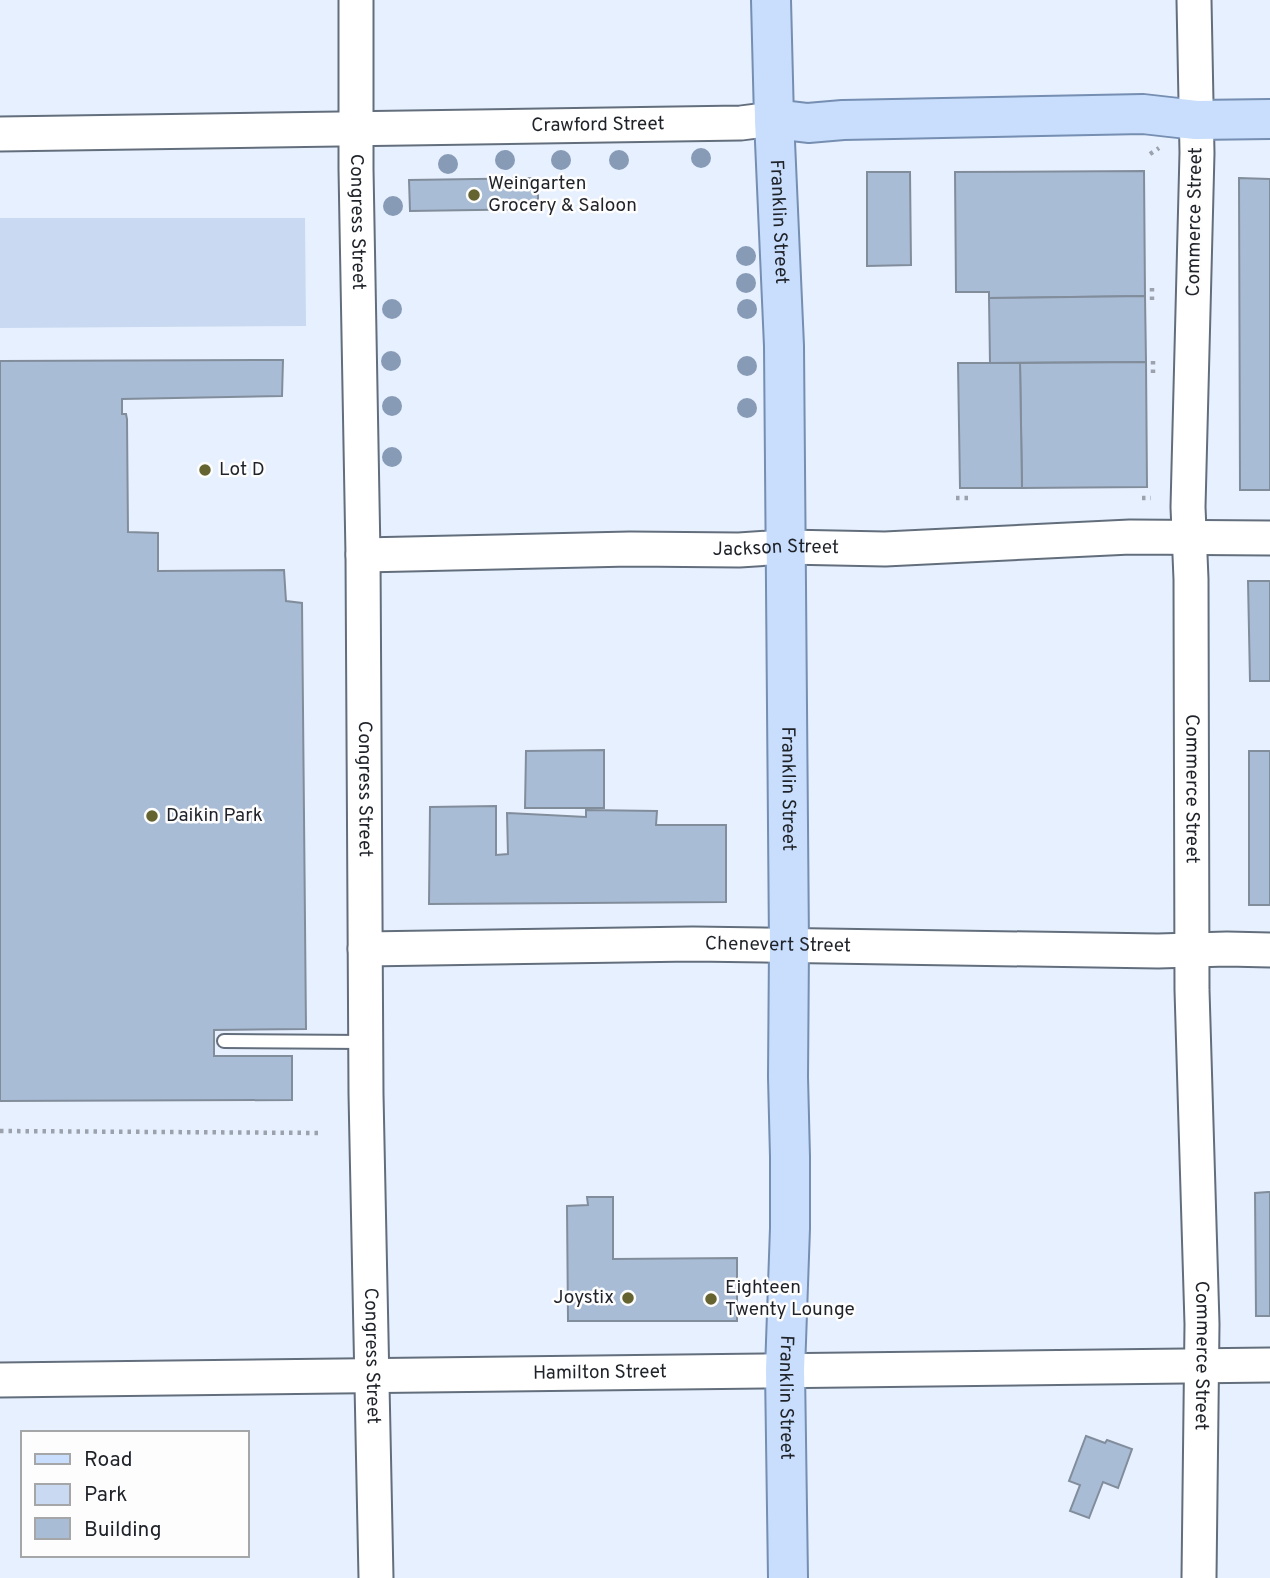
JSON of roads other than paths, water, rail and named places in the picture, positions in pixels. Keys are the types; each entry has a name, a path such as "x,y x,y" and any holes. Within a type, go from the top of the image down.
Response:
{"main road":[{"name":"Franklin Street","path":"771,0 783,334 786,547 790,1228 785,1370 788,1578"},
{"name":"Crawford Street","path":"774,119 808,123 1143,114 1196,120 1270,119"}],"street":[{"name":"Congress Street","path":"356,0 366,1094 376,1578"},
{"name":"Commerce Street","path":"1194,0 1197,153 1189,537 1192,950 1202,1324 1199,1578"},
{"name":"Crawford Street","path":"0,134 727,123 774,119"},
{"name":"Jackson Street","path":"363,555 630,549 739,550 786,547 885,549 1130,537 1270,538"},
{"name":"Chenevert Street","path":"365,949 693,944 1158,951 1270,950"},
{"name":"Hamilton Street","path":"0,1380 1270,1365"}],"lane":[{"path":"224,1041 367,1042"}],"place":[{"name":"Weingarten Grocery & Saloon","path":"474,195"},
{"name":"Lot D","path":"205,470"},
{"name":"Daikin Park","path":"152,816"},
{"name":"Joystix","path":"628,1298"},
{"name":"Eighteen Twenty Lounge","path":"711,1299"}]}
